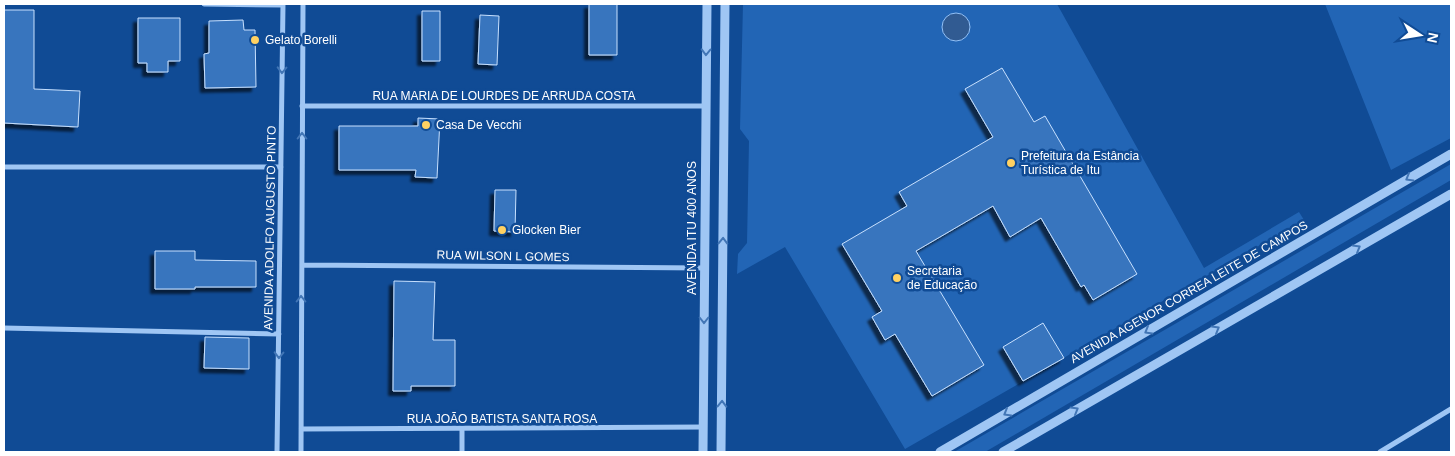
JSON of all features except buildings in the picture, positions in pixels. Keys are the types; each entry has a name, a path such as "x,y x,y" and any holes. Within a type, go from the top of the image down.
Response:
{"street":[{"path":"204,4 283,4"},
{"name":"AVENIDA ADOLFO AUGUSTO PINTO","path":"278,452 283,4"},
{"path":"301,452 303,4"},
{"name":"AVENIDA ITU 400 ANOS","path":"703,452 707,4"},
{"path":"721,452 725,4"},
{"name":"RUA MARIA DE LOURDES DE ARRUDA COSTA","path":"302,106 706,106"},
{"name":"AVENIDA AGENOR CORREA LEITE DE CAMPOS","path":"940,452 1451,154"},
{"path":"4,167 281,167"},
{"path":"1003,452 1451,194"},
{"name":"RUA WILSON L GOMES","path":"302,264 704,268"},
{"path":"4,328 279,334"},
{"path":"1380,452 1451,409"},
{"name":"RUA JOÃO BATISTA SANTA ROSA","path":"301,429 462,430 704,427"},
{"path":"462,430 462,452"}],"shaded area":[{"path":"743,4 1057,4 1204,268 1299,212 1304,220 905,449 785,247 737,274 738,254 747,243 749,141 740,129"},
{"path":"1325,4 1451,4 1451,138 1391,170"},
{"path":"956,13 966,17 970,27 966,37 956,41 946,37 942,27 946,17"},
{"path":"1451,164 1451,180 985,452 954,452"}],"place":[{"name":"Gelato Borelli","path":"255,40"},
{"name":"Casa De Vecchi","path":"426,125"},
{"name":"Prefeitura da Estância Turística de Itu","path":"1011,163"},
{"name":"Glocken Bier","path":"502,230"},
{"name":"Secretaria de Educação","path":"897,278"}]}
